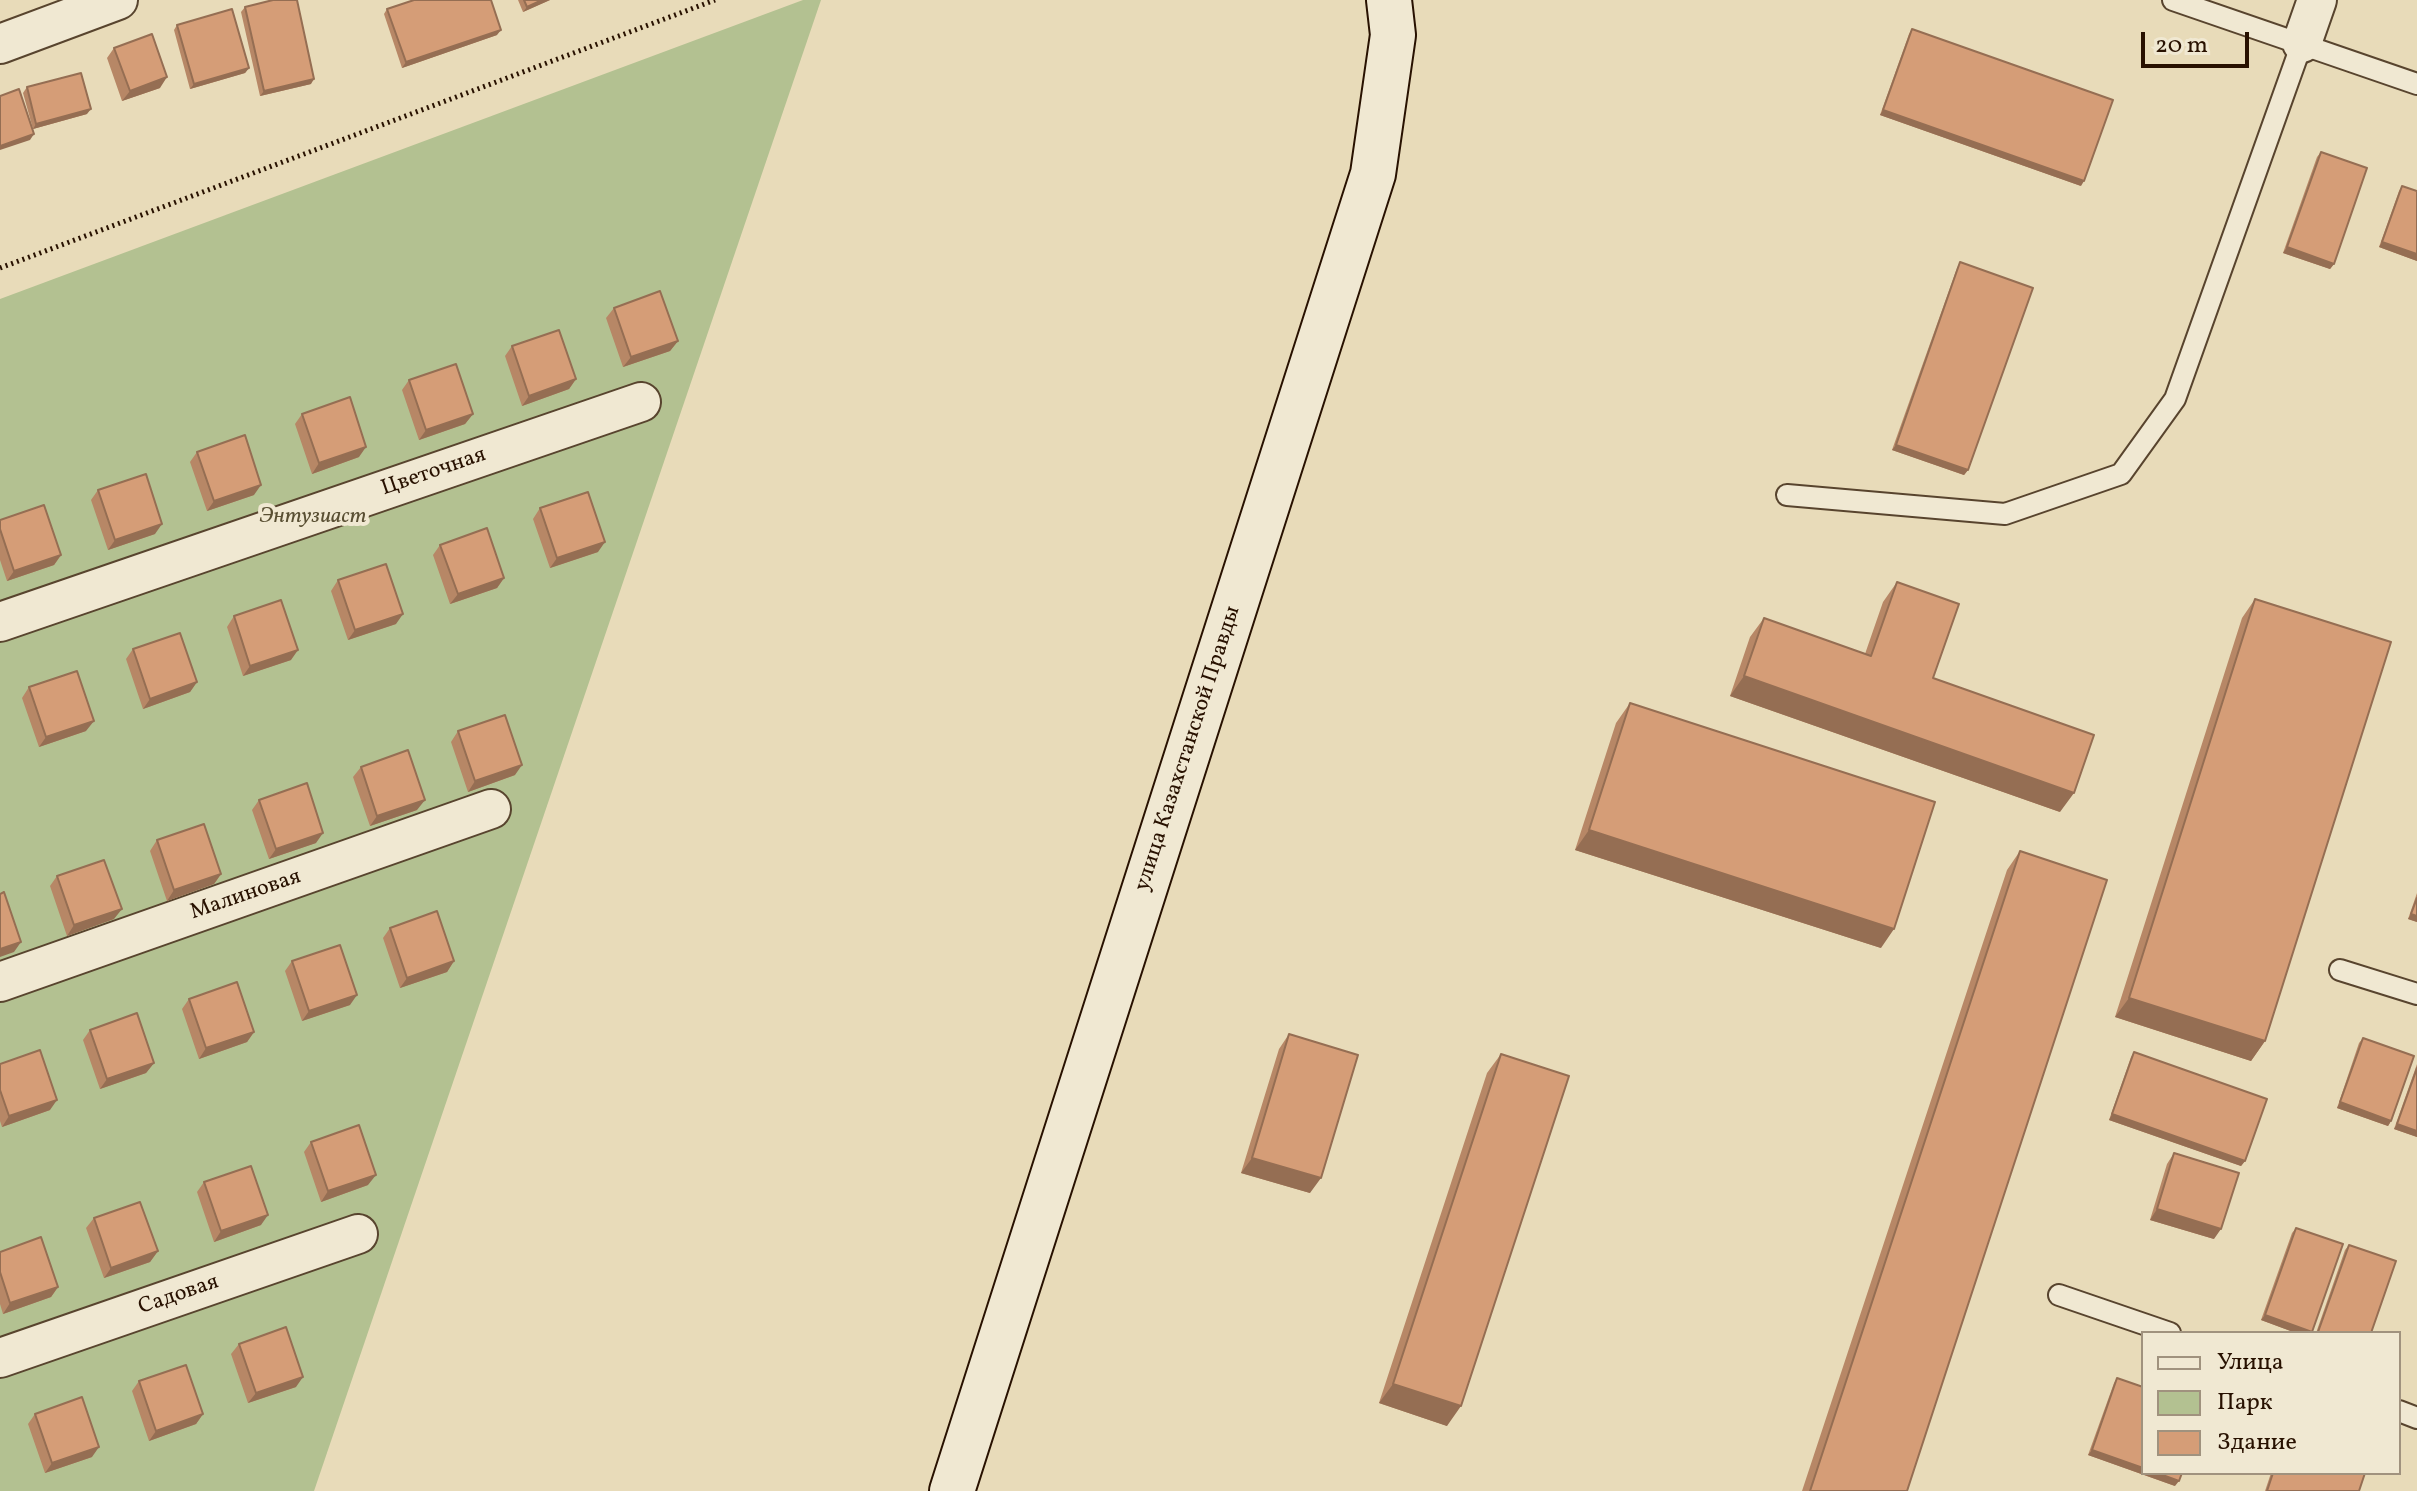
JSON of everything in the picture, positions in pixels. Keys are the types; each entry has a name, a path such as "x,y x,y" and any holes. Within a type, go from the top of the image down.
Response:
{"street":[{"path":"0,44 118,0"},
{"name":"улица Казахстанской Правды","path":"952,1491 1373,174 1393,35 1389,0"},
{"path":"2302,43 2317,0"},
{"name":"Цветочная","path":"0,622 641,402"},
{"name":"Малиновая","path":"0,982 491,809"},
{"name":"Садовая","path":"0,1358 358,1234"}],"lane":[{"path":"2173,0 2417,84"},
{"path":"1787,495 2005,514 2121,474 2175,399 2302,43"},
{"path":"2340,970 2417,994"},
{"path":"2059,1295 2164,1331"}],"path":[{"path":"0,268 715,0"}],"green space":[{"name":"Энтузиаст","path":"803,0 821,0 314,1491 0,1491 0,299"}],"building":[{"path":"273,0 297,0 314,79 264,91 245,7"},
{"path":"414,0 491,0 501,30 406,62 387,9"},
{"path":"524,0 542,0 527,7"},
{"path":"232,9 249,68 194,84 177,25"},
{"path":"1912,29 2113,100 2084,181 1883,110"},
{"path":"152,34 167,77 130,91 114,48"},
{"path":"81,73 91,109 36,124 27,87"},
{"path":"19,89 34,134 0,146 0,96"},
{"path":"2321,152 2367,168 2334,264 2287,247"},
{"path":"2402,186 2417,191 2417,254 2382,242"},
{"path":"1960,262 2033,288 1968,470 1896,445"},
{"path":"660,291 678,341 631,357 614,308"},
{"path":"559,330 576,379 529,396 512,346"},
{"path":"456,364 473,414 426,430 409,380"},
{"path":"350,397 366,447 319,463 302,414"},
{"path":"245,435 261,485 214,501 197,452"},
{"path":"146,474 162,524 115,540 98,490"},
{"path":"588,492 605,542 557,558 540,508"},
{"path":"44,505 61,555 14,571 0,520"},
{"path":"487,528 504,578 458,594 440,545"},
{"path":"386,564 403,614 355,630 338,580"},
{"path":"1897,582 1959,604 1933,678 2094,735 2074,793 1744,676 1764,618 1871,656"},
{"path":"2255,599 2391,642 2265,1041 2129,998"},
{"path":"281,600 298,650 250,666 234,616"},
{"path":"180,633 197,682 150,699 133,649"},
{"path":"77,671 94,721 46,737 29,687"},
{"path":"1630,703 1935,802 1894,929 1589,830"},
{"path":"505,715 522,765 475,781 458,731"},
{"path":"408,750 425,800 377,816 361,767"},
{"path":"307,783 323,833 276,849 259,800"},
{"path":"204,824 221,874 174,890 157,840"},
{"path":"2020,851 2107,880 1907,1491 1810,1491"},
{"path":"104,860 122,909 74,925 57,876"},
{"path":"4,892 21,942 0,949 0,894"},
{"path":"2417,898 2417,916 2411,914"},
{"path":"437,911 454,961 407,978 390,928"},
{"path":"340,945 357,995 309,1011 292,961"},
{"path":"237,982 254,1032 206,1048 189,999"},
{"path":"137,1013 154,1063 107,1079 90,1030"},
{"path":"1289,1034 1358,1055 1321,1178 1252,1158"},
{"path":"2363,1038 2414,1056 2391,1121 2340,1102"},
{"path":"40,1050 57,1100 9,1116 0,1090 0,1064"},
{"path":"2134,1052 2267,1099 2245,1161 2112,1114"},
{"path":"1501,1054 1569,1076 1461,1406 1393,1384"},
{"path":"2417,1068 2417,1131 2397,1124"},
{"path":"359,1125 376,1175 328,1191 311,1142"},
{"path":"2174,1153 2239,1173 2221,1229 2157,1209"},
{"path":"251,1166 268,1215 221,1231 204,1182"},
{"path":"140,1202 158,1251 111,1268 94,1218"},
{"path":"2296,1228 2343,1244 2312,1331 2265,1315"},
{"path":"41,1237 58,1287 10,1303 0,1272 0,1252"},
{"path":"2349,1245 2396,1261 2372,1331 2318,1331"},
{"path":"286,1327 303,1377 256,1393 239,1344"},
{"path":"186,1365 203,1414 156,1431 139,1381"},
{"path":"2117,1378 2141,1386 2141,1467 2092,1450"},
{"path":"82,1397 99,1447 52,1463 35,1414"},
{"path":"2162,1475 2181,1475 2179,1481"},
{"path":"2272,1475 2364,1475 2359,1491 2267,1491"}]}
